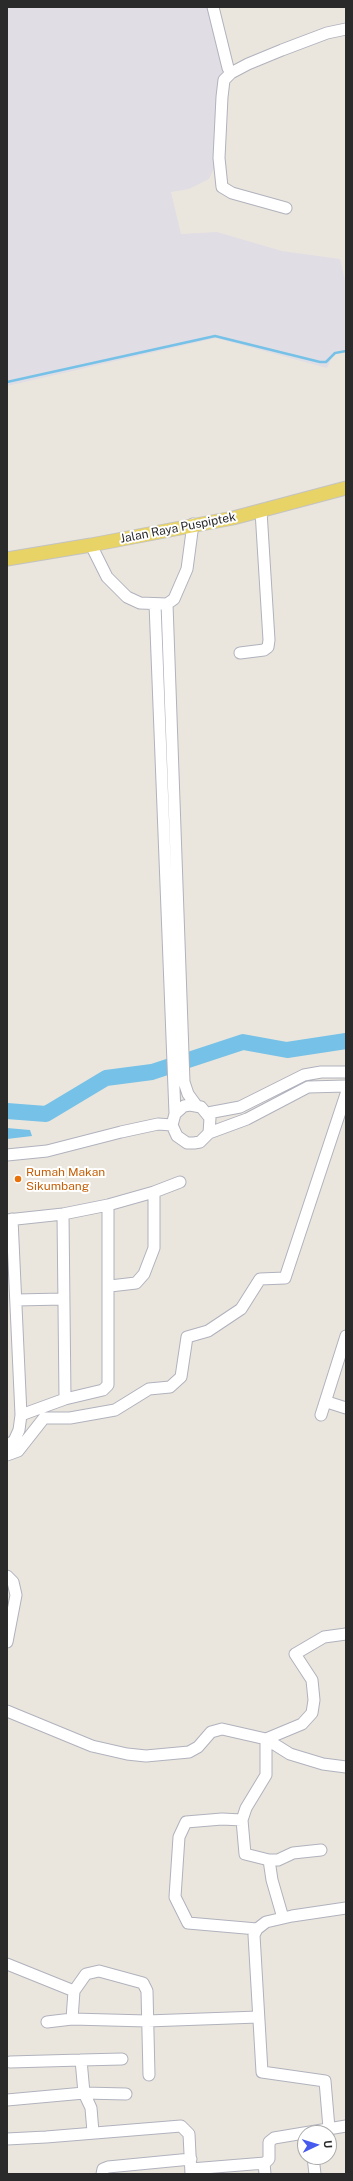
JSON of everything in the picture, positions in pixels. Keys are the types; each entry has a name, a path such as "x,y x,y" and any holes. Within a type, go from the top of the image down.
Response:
{"main road":[{"name":"Jalan Raya Puspiptek","path":"7,559 91,545 261,511 346,488"}],"street":[{"path":"213,7 228,68 231,73"},
{"path":"286,208 232,193 222,187 219,171 219,158 224,80 231,73 248,64 327,33 346,29"},
{"path":"240,653 264,650 268,647 269,640 261,511"},
{"path":"91,545 101,567 127,597 140,602 167,604 174,598 187,569 193,524"},
{"path":"155,604 171,1052 174,1119 177,1136 187,1143 200,1142 209,1133 246,1119 308,1087 346,1086"},
{"path":"167,604 184,1082 188,1094 196,1105 208,1113 211,1123 209,1133"},
{"path":"208,1113 240,1107 304,1075 321,1072 346,1072"},
{"path":"7,1456 18,1451 44,1418 70,1418 115,1410 150,1389 170,1388 182,1377 187,1337 208,1331 241,1309 260,1279 285,1278 346,1094"},
{"path":"7,1156 47,1151 158,1124 174,1119 184,1106 196,1105"},
{"path":"7,1444 14,1441 19,1430 21,1415 16,1300 9,1220 63,1214 108,1204 154,1192 180,1182"},
{"path":"110,1286 136,1283 144,1274 154,1248 154,1192"},
{"path":"21,1415 65,1399 103,1390 108,1385 110,1286 108,1204"},
{"path":"63,1214 65,1399"},
{"path":"16,1300 64,1299"},
{"path":"321,1415 346,1336"},
{"path":"326,1402 346,1408"},
{"path":"7,1576 13,1582 16,1595 7,1642"},
{"path":"266,1739 302,1724 312,1713 314,1700 312,1680 295,1654 324,1638 346,1634"},
{"path":"7,1711 92,1746 146,1756 194,1751 211,1732 216,1730 252,1735 266,1739 290,1754 323,1764 346,1767"},
{"path":"266,1739 266,1774 246,1808 242,1820 245,1854 269,1860 278,1860 293,1853 321,1850"},
{"path":"242,1820 222,1819 186,1822 178,1837 175,1897 188,1923 257,1929"},
{"path":"269,1860 272,1880 283,1918"},
{"path":"329,2125 324,2081 262,2072 254,1945 257,1929 266,1922 346,1908"},
{"path":"7,1964 74,1991"},
{"path":"72,2018 74,1991 84,1977 99,1971 140,1982 145,1986 147,1991 149,2075"},
{"path":"47,2022 72,2018 147,2021 258,2018"},
{"path":"10,2062 122,2059"},
{"path":"81,2060 84,2093 91,2108 93,2132"},
{"path":"7,2100 84,2093 126,2094"},
{"path":"7,2138 46,2138 93,2132 182,2126 189,2134 191,2167"},
{"path":"102,2174 103,2169 108,2167 264,2169 269,2160 269,2142 274,2138 297,2134"}],"shaded area":[{"path":"7,7 211,7 227,69 217,162 209,179 189,189 171,192 181,234 217,232 282,251 340,259 346,285 346,350 335,351 327,368 216,338 7,386"}],"water":[{"path":"7,1128 30,1130 32,1136 7,1139"}],"waterway":[{"path":"7,382 215,336 320,362 326,362 335,353 346,351"},
{"path":"7,1111 46,1114 106,1078 152,1072 243,1042 287,1050 346,1041"}],"place":[{"name":"Rumah Makan Sikumbang","path":"18,1179"}]}
